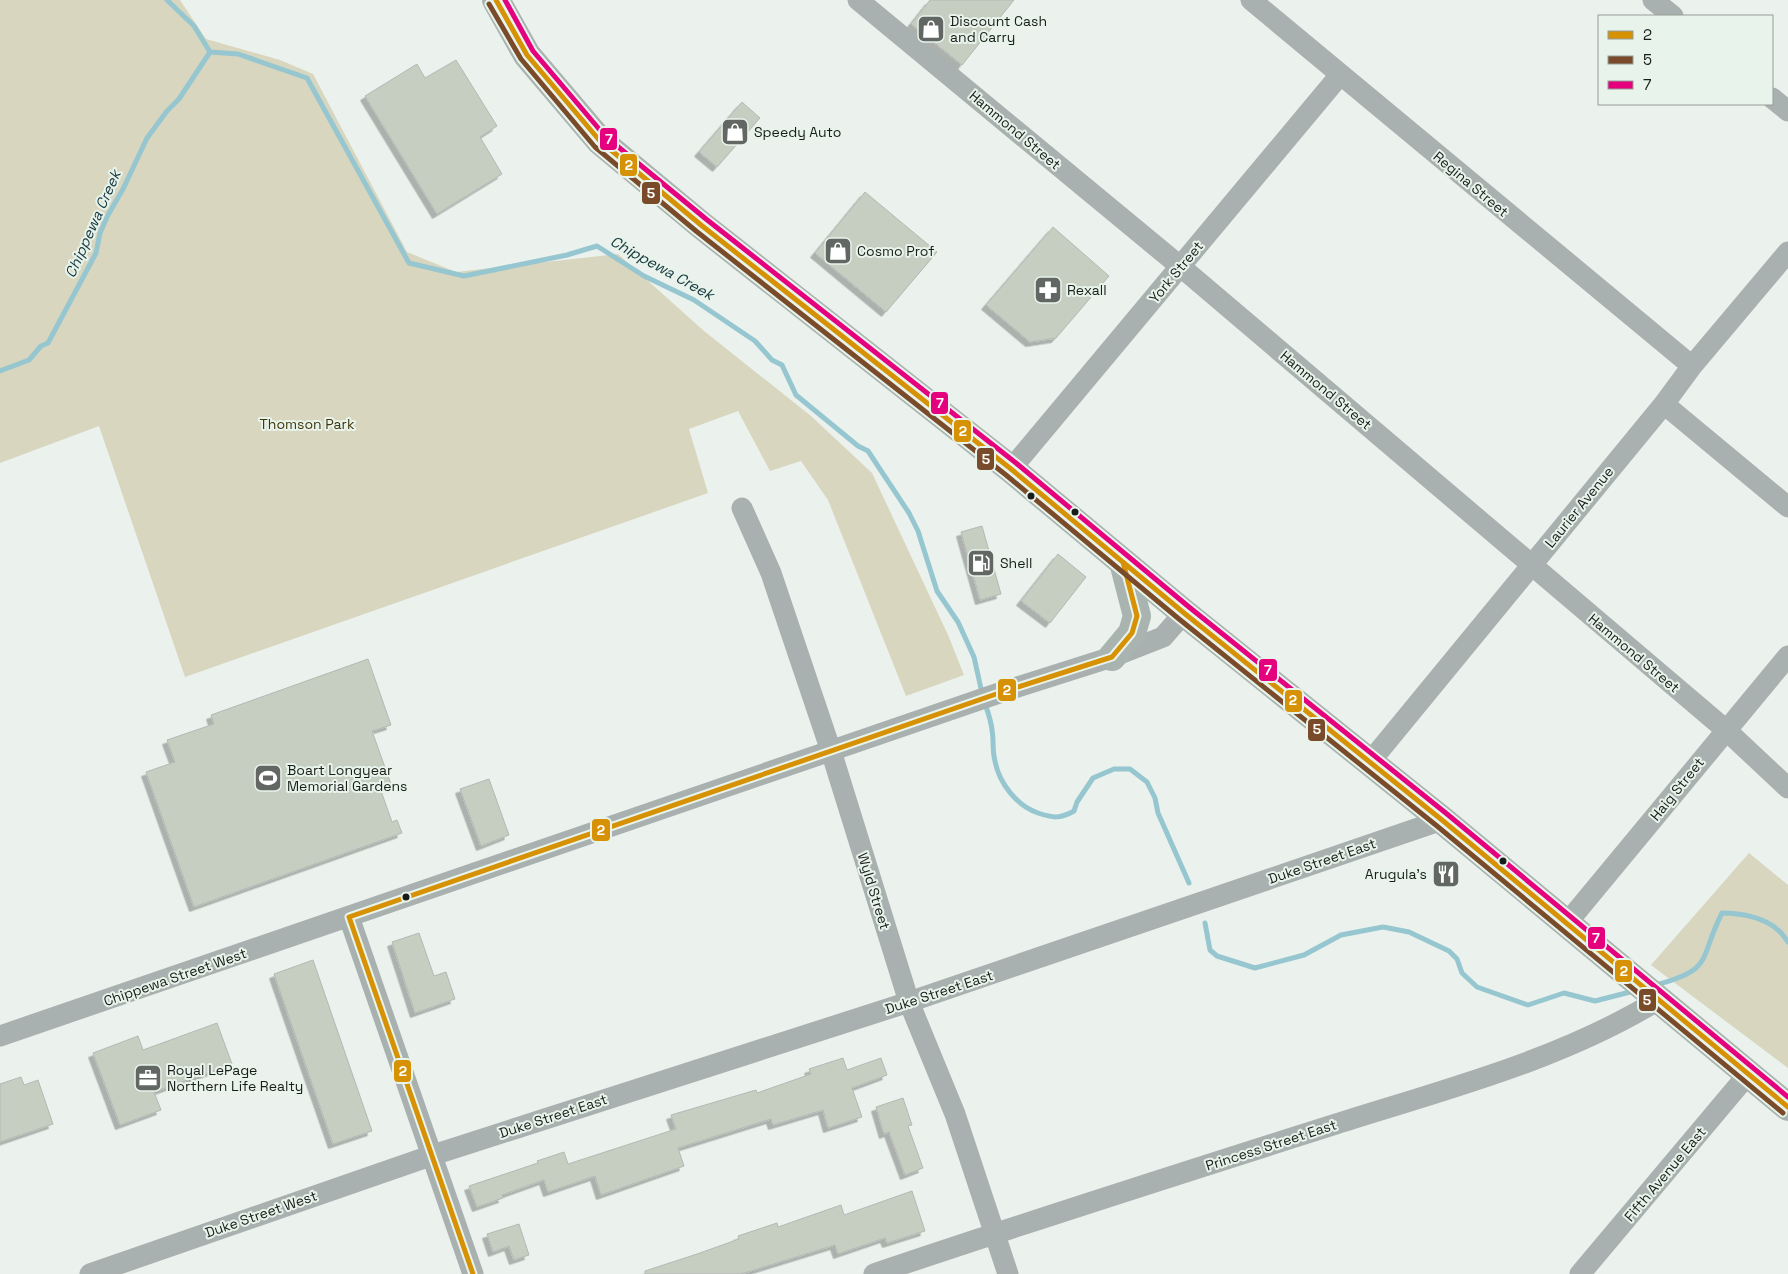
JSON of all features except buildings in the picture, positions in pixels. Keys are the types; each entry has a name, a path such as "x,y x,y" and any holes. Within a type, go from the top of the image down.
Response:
{"main road":[{"path":"496,0 527,54 600,140 701,225 1011,468 1184,613 1442,820 1788,1107"},
{"path":"1112,657 1132,633 1137,616 1123,562"}],"street":[{"name":"Hammond Street","path":"858,0 1181,267 1726,730 1788,788"},
{"name":"Regina Street","path":"1251,0 1692,366"},
{"path":"1653,0 1672,15"},
{"name":"York Street","path":"1011,468 1340,75"},
{"path":"1773,99 1788,111"},
{"name":"Laurier Avenue","path":"1370,762 1664,404 1692,366 1788,252"},
{"path":"1664,404 1788,507"},
{"name":"Wyld Street","path":"742,508 771,572 831,751 909,1002 955,1114 1008,1274"},
{"name":"Chippewa Street West","path":"0,1036 966,704 1112,657 1163,638 1184,613"},
{"name":"Haig Street","path":"1567,923 1788,656"},
{"name":"Duke Street East","path":"433,1155 909,1002 1442,820"},
{"path":"349,917 473,1274"},
{"name":"Princess Street East","path":"874,1274 993,1233 1525,1064 1623,1022 1654,995"},
{"name":"Fifth Avenue East","path":"1580,1274 1749,1074"},
{"name":"Duke Street West","path":"90,1274 433,1155"}],"green space":[{"name":"Thomson Park","path":"0,0 180,0 206,39 280,60 313,74 407,252 456,272 618,254 704,331 811,416 872,473 948,635 964,675 906,696 828,500 801,461 770,471 738,411 689,429 708,493 185,677 99,426 0,463"},
{"path":"1749,853 1788,885 1788,1068 1651,965"}],"waterway":[{"path":"167,0 194,26 210,52"},
{"name":"Chippewa Creek","path":"0,371 29,360 41,346 48,343 96,253 100,233 147,138 167,111 179,99 210,52 238,54 307,78 409,263 464,276 567,255 597,246 644,276 694,300 755,341 772,360 782,365 796,395 858,446 868,451 909,513 918,531 937,591 958,622 974,657 982,693"},
{"name":"Chippewa Creek","path":"985,704 992,727 997,769 1010,793 1016,799 1030,810 1038,813 1052,817 1065,815 1074,811 1077,802 1093,778 1114,769 1130,769 1147,782 1155,798 1158,813 1189,883"},
{"name":"Chippewa Creek","path":"1656,985 1688,974 1696,968 1702,961 1722,913 1744,915 1766,922 1779,931 1788,942"},
{"name":"Chippewa Creek","path":"1205,923 1210,950 1217,956 1255,968 1304,955 1341,935 1383,927 1409,932 1449,951 1457,959 1462,973 1477,987 1528,1005 1564,993 1595,1001 1634,991"}],"transit line":[{"name":"2","path":"496,0 527,55 600,141 701,225 1011,469 1184,613 1442,820 1788,1107"},
{"name":"7","path":"505,0 533,51 605,136 706,219 1016,463 1189,607 1447,814 1788,1097"},
{"name":"5","path":"489,4 521,59 595,147 696,231 1006,475 1179,619 1437,826 1783,1113"},
{"name":"2","path":"473,1274 349,917 1005,691 1112,657 1132,633 1137,616 1123,562"}],"place":[{"name":"Discount Cash and Carry","path":"931,29"},
{"name":"Speedy Auto","path":"735,132"},
{"name":"Cosmo Prof","path":"838,251"},
{"name":"Rexall","path":"1048,290"},
{"name":"Shell","path":"981,563"},
{"name":"Boart Longyear Memorial Gardens","path":"268,778"},
{"name":"Arugula’s","path":"1446,874"},
{"name":"Royal LePage Northern Life Realty","path":"148,1078"}]}
